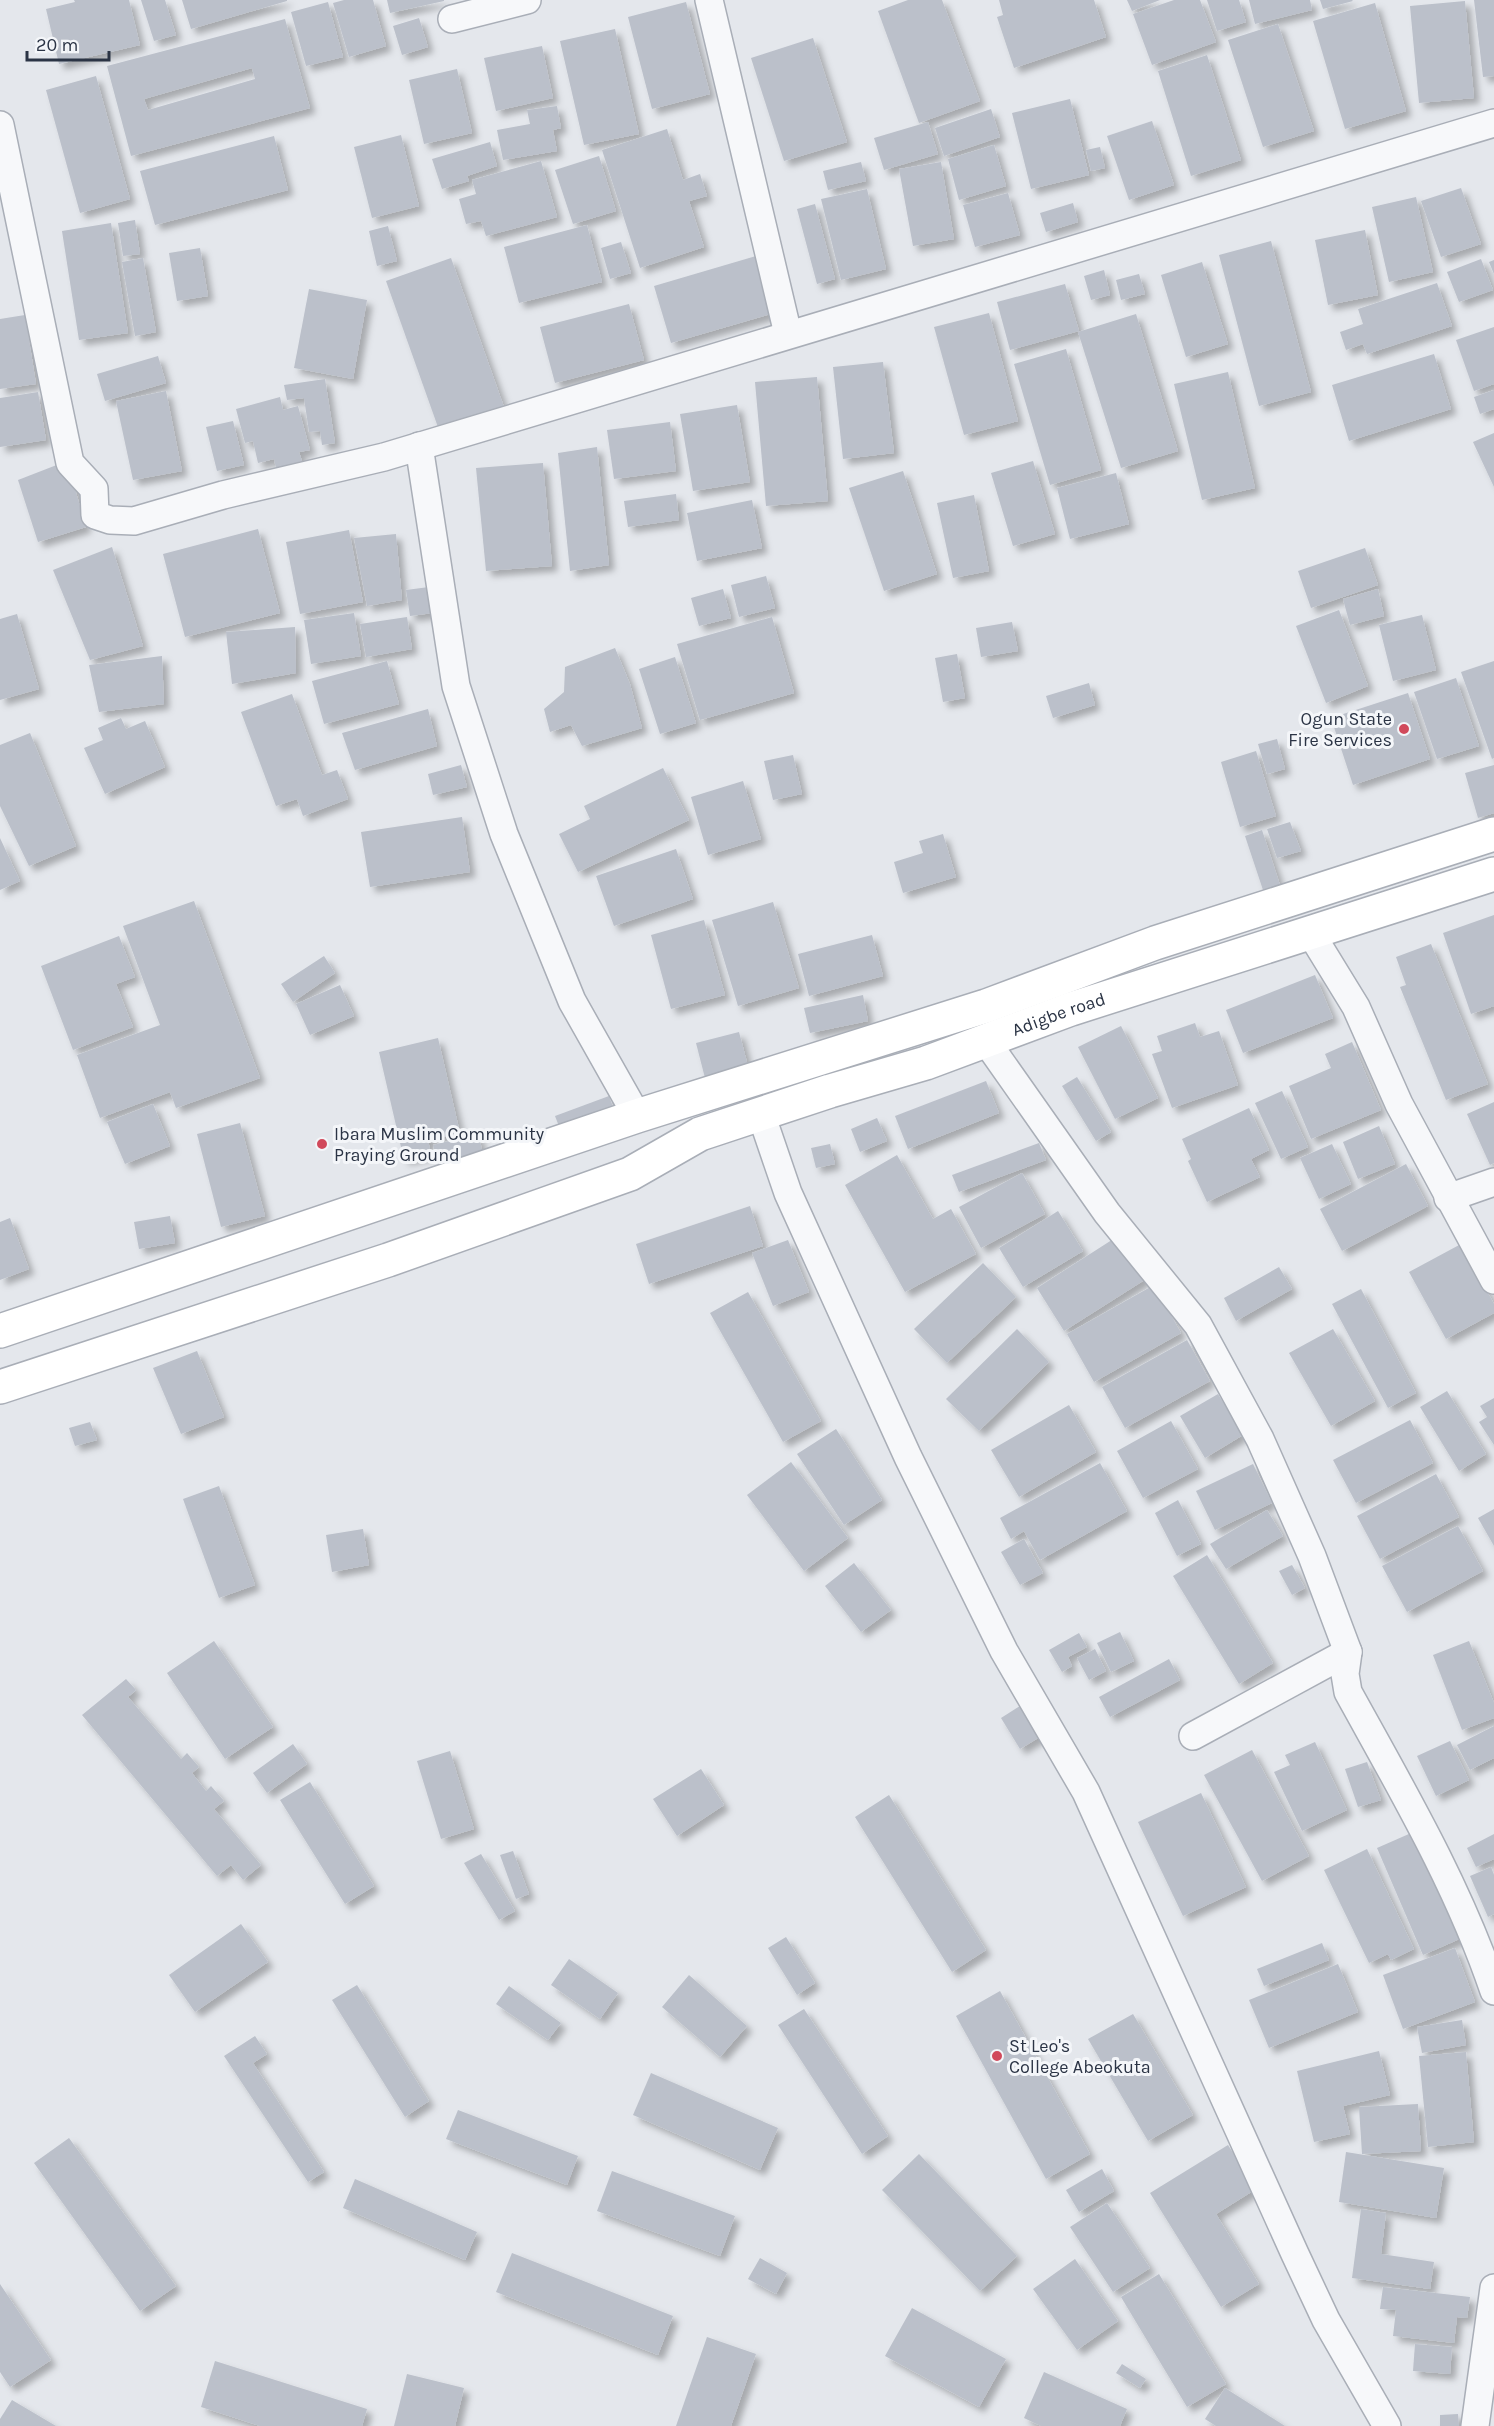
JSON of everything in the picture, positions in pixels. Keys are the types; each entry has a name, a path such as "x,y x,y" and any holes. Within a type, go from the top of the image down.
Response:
{"main road":[{"path":"0,1331 638,1116 986,1006 1155,943 1326,886 1494,834"},
{"name":"Adigbe road","path":"0,1387 388,1260 630,1174 700,1134 926,1063 1071,1009 1494,874"}],"street":[{"path":"452,19 527,0"},
{"path":"709,0 788,334"},
{"path":"0,125 70,463 94,489 95,515 110,520 134,521 223,495 419,446 577,400 788,334 1494,123"},
{"path":"419,446 456,686 500,823 572,1001 638,1116"},
{"path":"1310,932 1356,1007 1399,1104 1494,1280"},
{"path":"986,1041 1107,1213 1198,1325 1260,1438 1312,1556 1348,1652 1346,1674 1348,1692 1422,1825 1474,1934 1494,1991"},
{"path":"761,1114 788,1192 908,1457 1004,1651 1086,1792 1326,2320 1388,2426"},
{"path":"1448,1198 1494,1182"},
{"path":"1193,1736 1348,1652"},
{"path":"1475,2426 1494,2288"}],"building":[{"path":"74,0 129,0 140,45 59,64 46,9 75,2"},
{"path":"141,0 165,0 176,35 154,41"},
{"path":"182,0 287,0 287,1 191,29"},
{"path":"344,0 373,0 386,46 349,57 333,3"},
{"path":"387,0 444,0 444,1 390,13"},
{"path":"908,0 942,0 980,101 919,123 878,11"},
{"path":"999,0 1094,0 1106,37 1014,68 997,17 1003,15"},
{"path":"1127,0 1160,0 1132,11"},
{"path":"1174,0 1200,0 1216,42 1152,65 1133,14"},
{"path":"1207,0 1239,0 1246,22 1217,31"},
{"path":"1249,0 1310,0 1312,10 1255,24"},
{"path":"1320,0 1352,0 1353,1 1323,9"},
{"path":"1474,0 1494,0 1494,76 1483,77"},
{"path":"1465,1 1474,98 1419,103 1410,6"},
{"path":"328,2 343,57 306,66 291,12"},
{"path":"686,2 710,94 652,109 628,17"},
{"path":"1375,3 1406,111 1345,129 1313,21"},
{"path":"419,18 428,47 402,55 393,26"},
{"path":"285,19 310,108 131,156 107,66","holes":["252,68 255,79 148,110 144,99"]},
{"path":"1278,24 1314,131 1263,147 1228,40"},
{"path":"615,29 639,134 584,145 560,41"},
{"path":"813,38 847,142 784,161 751,58"},
{"path":"542,46 553,98 496,111 484,58"},
{"path":"1207,55 1241,160 1191,176 1158,71"},
{"path":"457,69 472,133 424,144 409,80"},
{"path":"96,76 130,199 80,213 46,90"},
{"path":"1070,99 1089,175 1031,189 1012,113"},
{"path":"557,106 561,128 553,130 557,151 503,160 497,130 530,124 527,110"},
{"path":"991,109 1000,137 944,156 935,128"},
{"path":"1152,121 1174,185 1129,200 1107,136"},
{"path":"928,122 938,154 884,170 874,138"},
{"path":"667,129 683,180 700,174 707,196 689,201 704,247 640,268 602,150"},
{"path":"401,135 419,206 372,218 354,147"},
{"path":"274,136 288,190 155,225 140,171"},
{"path":"490,142 497,166 467,176 469,181 442,189 432,159"},
{"path":"994,145 1006,186 959,200 948,159"},
{"path":"1100,147 1105,168 1091,171 1086,150"},
{"path":"599,156 616,211 573,224 555,170"},
{"path":"541,161 557,217 486,236 481,221 466,224 459,199 476,194 472,180"},
{"path":"861,162 866,181 828,190 823,171"},
{"path":"941,162 954,239 913,246 899,169"},
{"path":"1461,188 1481,244 1441,257 1421,201"},
{"path":"867,189 886,269 841,280 821,199"},
{"path":"1008,193 1020,235 975,247 963,205"},
{"path":"1416,197 1433,272 1389,282 1372,207"},
{"path":"1073,203 1078,222 1046,232 1040,213"},
{"path":"815,204 835,279 817,284 797,209"},
{"path":"135,220 140,254 123,256 118,223"},
{"path":"111,223 128,333 79,340 62,231"},
{"path":"587,225 602,282 519,303 504,247"},
{"path":"388,226 397,261 377,266 369,231"},
{"path":"1365,230 1378,295 1328,305 1315,240"},
{"path":"1271,241 1311,392 1259,406 1219,255"},
{"path":"621,242 631,273 610,279 601,248"},
{"path":"200,248 208,296 177,301 169,253"},
{"path":"756,256 774,313 671,343 654,286"},
{"path":"143,258 156,332 135,336 122,262"},
{"path":"451,258 504,407 439,430 386,281"},
{"path":"1481,259 1493,290 1459,302 1447,272"},
{"path":"1494,260 1494,274 1489,262"},
{"path":"1202,262 1228,344 1186,357 1161,275"},
{"path":"1104,270 1110,295 1091,300 1084,276"},
{"path":"1139,274 1145,294 1121,300 1116,280"},
{"path":"1437,283 1452,326 1367,354 1363,344 1346,350 1340,332 1363,324 1358,309"},
{"path":"1065,284 1079,331 1010,350 997,302"},
{"path":"309,289 367,300 353,379 294,368"},
{"path":"629,304 644,360 555,383 540,327"},
{"path":"989,313 1018,421 964,435 934,327"},
{"path":"1136,314 1178,451 1121,468 1078,332"},
{"path":"25,315 36,384 0,389 0,319"},
{"path":"1494,327 1494,384 1474,391 1456,340"},
{"path":"1066,349 1101,470 1050,485 1014,364"},
{"path":"1434,354 1451,409 1349,441 1332,385"},
{"path":"158,356 166,383 105,401 97,374"},
{"path":"883,362 894,453 843,459 833,367"},
{"path":"1228,372 1255,488 1202,500 1174,384"},
{"path":"817,377 828,501 766,506 755,382"},
{"path":"325,379 335,443 322,445 320,431 309,432 304,398 287,400 284,385"},
{"path":"1494,390 1494,409 1480,414 1474,397"},
{"path":"166,391 182,471 133,480 116,401"},
{"path":"38,392 46,440 0,447 0,398"},
{"path":"280,397 283,410 298,406 310,450 299,452 302,461 276,468 274,459 258,463 253,441 245,443 236,409"},
{"path":"737,405 750,482 693,491 680,414"},
{"path":"233,421 244,465 217,471 206,427"},
{"path":"670,422 676,471 614,479 607,430"},
{"path":"1494,433 1494,487 1473,442"},
{"path":"597,447 609,565 570,571 558,453"},
{"path":"67,461 86,527 38,542 18,480"},
{"path":"1033,461 1055,534 1013,546 991,473"},
{"path":"543,463 552,566 486,571 476,468"},
{"path":"903,471 937,574 884,591 849,488"},
{"path":"1116,473 1129,524 1070,539 1057,488"},
{"path":"676,494 679,520 628,527 624,501"},
{"path":"974,495 989,571 953,578 937,503"},
{"path":"752,500 762,548 697,561 687,513"},
{"path":"258,529 280,613 185,637 163,554"},
{"path":"349,530 363,602 300,614 286,542"},
{"path":"396,534 402,600 367,606 354,538"},
{"path":"112,547 143,646 90,660 53,570"},
{"path":"1365,548 1378,585 1311,608 1298,571"},
{"path":"766,576 775,608 739,617 731,585"},
{"path":"429,587 433,613 410,616 406,590"},
{"path":"723,589 731,618 699,626 691,598"},
{"path":"1378,589 1384,616 1350,625 1343,599"},
{"path":"1339,610 1368,686 1326,703 1296,626"},
{"path":"354,613 361,656 311,664 304,620"},
{"path":"17,614 39,689 0,700 0,619"},
{"path":"1422,615 1436,670 1393,681 1379,625"},
{"path":"407,617 412,649 366,657 360,624"},
{"path":"772,617 794,693 700,720 677,644"},
{"path":"1012,622 1018,651 981,657 976,628"},
{"path":"295,627 296,673 232,684 226,632"},
{"path":"615,648 630,684 642,728 582,746 571,725 550,732 544,709 564,692 565,667"},
{"path":"957,654 965,698 943,702 935,658"},
{"path":"162,656 164,704 99,712 89,665"},
{"path":"675,657 696,723 660,734 639,669"},
{"path":"387,661 399,704 324,724 312,681"},
{"path":"1494,661 1494,758 1492,759 1461,672"},
{"path":"1456,678 1479,746 1437,759 1414,692"},
{"path":"1089,683 1095,705 1053,718 1046,696"},
{"path":"1408,693 1430,759 1353,785 1331,718"},
{"path":"292,694 322,775 337,770 348,799 303,816 297,799 276,806 241,712"},
{"path":"428,709 437,746 355,770 342,733"},
{"path":"121,718 126,729 145,721 165,767 105,794 84,748 103,740 98,728"},
{"path":"30,733 76,846 29,866 0,806 0,745"},
{"path":"1277,739 1285,769 1267,774 1258,744"},
{"path":"1256,751 1276,816 1240,827 1221,762"},
{"path":"793,755 802,794 773,800 764,761"},
{"path":"461,765 467,787 433,795 428,774"},
{"path":"1494,765 1494,813 1478,818 1465,773"},
{"path":"663,768 689,820 578,872 559,834 590,819 584,806"},
{"path":"743,781 761,839 708,855 691,797"},
{"path":"462,817 470,872 370,887 361,832"},
{"path":"1290,822 1301,851 1277,858 1267,829"},
{"path":"1262,830 1280,885 1263,890 1245,836"},
{"path":"943,834 956,877 903,893 894,862 923,853 919,841"},
{"path":"0,838 20,881 0,890"},
{"path":"676,849 693,899 614,926 596,876"},
{"path":"194,901 260,1078 176,1108 170,1092 100,1118 77,1055 160,1025 123,926"},
{"path":"773,902 799,988 738,1006 712,920"},
{"path":"1494,915 1494,1006 1471,1014 1443,933"},
{"path":"704,920 725,995 671,1009 651,935"},
{"path":"872,935 883,976 809,996 798,954"},
{"path":"119,936 135,977 116,984 133,1027 73,1050 41,966"},
{"path":"1431,944 1488,1084 1446,1100 1400,987 1406,985 1396,957"},
{"path":"324,956 335,973 293,1002 281,984"},
{"path":"1315,975 1333,1018 1243,1053 1226,1010"},
{"path":"340,985 354,1016 310,1035 296,1004"},
{"path":"863,995 868,1021 810,1033 804,1008"},
{"path":"1195,1023 1200,1037 1219,1031 1238,1085 1172,1108 1152,1054 1162,1051 1157,1036"},
{"path":"1121,1026 1158,1098 1115,1119 1078,1047"},
{"path":"739,1032 748,1066 705,1078 696,1043"},
{"path":"438,1038 460,1133 428,1140 431,1154 404,1160 379,1052"},
{"path":"1352,1042 1381,1110 1311,1139 1289,1086 1331,1068 1325,1054"},
{"path":"1077,1077 1111,1132 1096,1141 1062,1086"},
{"path":"986,1081 999,1113 908,1149 895,1116"},
{"path":"1282,1091 1308,1147 1281,1159 1255,1103"},
{"path":"609,1096 616,1115 562,1134 555,1116"},
{"path":"1494,1102 1494,1163 1490,1165 1467,1114"},
{"path":"153,1104 170,1146 125,1164 107,1122"},
{"path":"1249,1108 1269,1150 1251,1159 1260,1177 1207,1202 1188,1161 1191,1159 1182,1139"},
{"path":"877,1118 887,1141 860,1152 851,1129"},
{"path":"240,1123 265,1216 221,1227 197,1134"},
{"path":"1379,1126 1395,1164 1358,1179 1343,1142"},
{"path":"478,1134 484,1157 439,1167 433,1145"},
{"path":"1039,1143 1046,1160 959,1192 952,1175"},
{"path":"830,1144 835,1164 816,1168 811,1148"},
{"path":"1332,1144 1351,1184 1319,1199 1300,1158"},
{"path":"897,1155 933,1219 951,1209 976,1254 905,1292 845,1185"},
{"path":"1406,1164 1428,1206 1342,1251 1320,1209"},
{"path":"1022,1173 1045,1214 981,1248 959,1207"},
{"path":"750,1206 763,1246 649,1284 636,1244"},
{"path":"1058,1211 1083,1251 1023,1287 999,1248"},
{"path":"170,1216 175,1243 139,1249 134,1222"},
{"path":"10,1218 29,1269 0,1280 0,1222"},
{"path":"1118,1236 1146,1279 1064,1331 1037,1288"},
{"path":"788,1240 809,1292 773,1306 752,1253"},
{"path":"1461,1244 1494,1304 1494,1313 1446,1339 1409,1272"},
{"path":"983,1263 1016,1297 947,1363 914,1329"},
{"path":"1279,1267 1292,1289 1236,1321 1224,1298"},
{"path":"1154,1285 1181,1333 1094,1382 1067,1334"},
{"path":"1361,1289 1416,1393 1388,1408 1332,1304"},
{"path":"748,1292 821,1421 783,1442 710,1313"},
{"path":"1017,1329 1049,1362 979,1431 946,1399"},
{"path":"1333,1329 1375,1401 1331,1426 1289,1353"},
{"path":"1187,1340 1210,1381 1125,1428 1102,1387"},
{"path":"197,1351 224,1417 181,1434 153,1368"},
{"path":"1447,1391 1486,1454 1459,1471 1420,1407"},
{"path":"1218,1394 1243,1435 1205,1458 1180,1416"},
{"path":"1494,1398 1494,1445 1479,1422 1487,1417 1480,1406"},
{"path":"1069,1405 1096,1452 1019,1497 991,1450"},
{"path":"1410,1420 1433,1463 1356,1503 1333,1460"},
{"path":"1171,1421 1198,1469 1143,1498 1117,1451"},
{"path":"90,1422 97,1440 75,1446 69,1428"},
{"path":"836,1429 882,1500 844,1525 797,1454"},
{"path":"791,1462 848,1538 804,1571 747,1495"},
{"path":"1100,1463 1127,1511 1040,1560 1024,1531 1011,1539 1000,1518"},
{"path":"1253,1464 1272,1503 1215,1530 1196,1491"},
{"path":"1436,1474 1459,1517 1380,1559 1357,1516"},
{"path":"219,1486 255,1585 219,1598 183,1499"},
{"path":"1178,1500 1201,1544 1177,1556 1155,1513"},
{"path":"1494,1509 1494,1546 1478,1518"},
{"path":"1267,1510 1283,1536 1226,1569 1210,1544"},
{"path":"1458,1526 1483,1571 1407,1612 1382,1566"},
{"path":"363,1529 369,1565 332,1572 326,1535"},
{"path":"1024,1539 1043,1573 1020,1585 1001,1552"},
{"path":"1207,1555 1273,1663 1239,1684 1173,1576"},
{"path":"854,1563 891,1610 861,1632 825,1586"},
{"path":"1292,1565 1305,1588 1292,1595 1279,1571"},
{"path":"1120,1632 1134,1661 1111,1672 1097,1643"},
{"path":"1079,1633 1087,1647 1068,1657 1072,1666 1062,1672 1049,1650"},
{"path":"214,1641 273,1727 225,1759 167,1673"},
{"path":"1469,1641 1494,1703 1494,1718 1462,1730 1433,1655"},
{"path":"1095,1649 1106,1671 1089,1680 1077,1658"},
{"path":"1169,1659 1180,1680 1110,1717 1099,1697"},
{"path":"126,1679 136,1690 128,1697 181,1759 187,1753 199,1767 192,1773 206,1791 211,1786 224,1801 214,1809 261,1865 243,1880 231,1865 217,1876 82,1715"},
{"path":"1023,1704 1043,1735 1020,1749 1001,1718"},
{"path":"1494,1726 1494,1758 1470,1770 1457,1745"},
{"path":"1450,1741 1469,1780 1436,1796 1417,1756"},
{"path":"1315,1742 1347,1810 1302,1831 1274,1772 1290,1765 1285,1755"},
{"path":"293,1744 307,1764 267,1793 253,1773"},
{"path":"1252,1750 1309,1856 1262,1881 1204,1775"},
{"path":"450,1751 474,1829 441,1839 417,1761"},
{"path":"1367,1762 1381,1800 1358,1807 1345,1769"},
{"path":"701,1769 724,1805 677,1836 653,1799"},
{"path":"310,1782 374,1886 345,1904 280,1800"},
{"path":"1201,1793 1246,1887 1183,1916 1138,1822"},
{"path":"889,1795 986,1950 952,1972 855,1817"},
{"path":"1418,1830 1464,1937 1423,1955 1377,1848"},
{"path":"1494,1834 1494,1859 1476,1867 1467,1848"},
{"path":"1367,1849 1414,1949 1391,1960 1388,1954 1369,1963 1324,1870"},
{"path":"513,1851 529,1894 516,1899 500,1855"},
{"path":"481,1854 515,1911 499,1920 464,1863"},
{"path":"1491,1867 1494,1875 1494,1914 1488,1917 1470,1876"},
{"path":"241,1924 268,1962 195,2012 169,1975"},
{"path":"786,1937 815,1983 797,1995 768,1948"},
{"path":"1322,1943 1329,1960 1264,1986 1257,1969"},
{"path":"1455,1948 1475,2002 1403,2029 1383,1975"},
{"path":"569,1959 618,1993 600,2019 551,1985"},
{"path":"1338,1964 1358,2012 1269,2048 1249,2000"},
{"path":"689,1975 747,2026 720,2057 662,2007"},
{"path":"357,1985 429,2101 405,2117 332,2000"},
{"path":"509,1986 561,2023 548,2040 496,2004"},
{"path":"1000,1991 1090,2154 1046,2179 956,2016"},
{"path":"804,2009 888,2136 862,2154 778,2025"},
{"path":"1133,2014 1193,2115 1148,2141 1088,2039"},
{"path":"1462,2020 1466,2045 1422,2053 1417,2027"},
{"path":"255,2036 267,2054 253,2063 324,2172 308,2182 224,2056"},
{"path":"1379,2051 1390,2095 1343,2106 1350,2134 1314,2142 1297,2071"},
{"path":"1466,2052 1474,2142 1428,2147 1419,2056"},
{"path":"651,2073 778,2128 760,2170 633,2115"},
{"path":"1418,2104 1421,2151 1362,2154 1359,2107"},
{"path":"458,2110 578,2156 567,2185 446,2139"},
{"path":"69,2138 176,2286 140,2311 34,2163"},
{"path":"1228,2145 1256,2189 1216,2214 1259,2284 1221,2307 1150,2193"},
{"path":"1346,2152 1444,2168 1436,2218 1339,2202"},
{"path":"919,2154 1017,2256 980,2291 882,2190"},
{"path":"1102,2169 1114,2191 1079,2212 1066,2190"},
{"path":"612,2171 735,2216 720,2256 597,2211"},
{"path":"355,2179 477,2232 465,2260 343,2208"},
{"path":"1107,2203 1150,2268 1113,2292 1070,2227"},
{"path":"1361,2209 1386,2213 1381,2254 1434,2262 1430,2289 1352,2278"},
{"path":"512,2253 673,2316 658,2355 496,2292"},
{"path":"760,2258 787,2273 776,2294 748,2279"},
{"path":"1075,2259 1118,2321 1077,2350 1033,2289"},
{"path":"1159,2274 1226,2384 1187,2407 1121,2297"},
{"path":"0,2284 51,2360 10,2387 0,2372"},
{"path":"1383,2287 1470,2297 1467,2318 1457,2317 1454,2343 1393,2336 1396,2310 1380,2309"},
{"path":"912,2308 1006,2359 979,2407 885,2356"},
{"path":"707,2337 756,2354 731,2426 676,2426"},
{"path":"1415,2344 1452,2347 1450,2374 1413,2371"},
{"path":"215,2361 367,2409 362,2426 260,2426 201,2407"},
{"path":"1122,2364 1146,2379 1140,2388 1116,2373"},
{"path":"1044,2372 1127,2409 1120,2426 1041,2426 1024,2418"},
{"path":"407,2374 464,2388 455,2426 394,2426"},
{"path":"1225,2388 1285,2426 1216,2426 1205,2419"},
{"path":"12,2400 56,2426 0,2426 0,2419"},
{"path":"1458,2414 1459,2426 1440,2426 1440,2415"}],"place":[{"name":"Ogun State Fire Services","path":"1404,729"},
{"name":"Ibara Muslim Community Praying Ground","path":"322,1144"},
{"name":"St Leo's College Abeokuta","path":"997,2056"}]}
